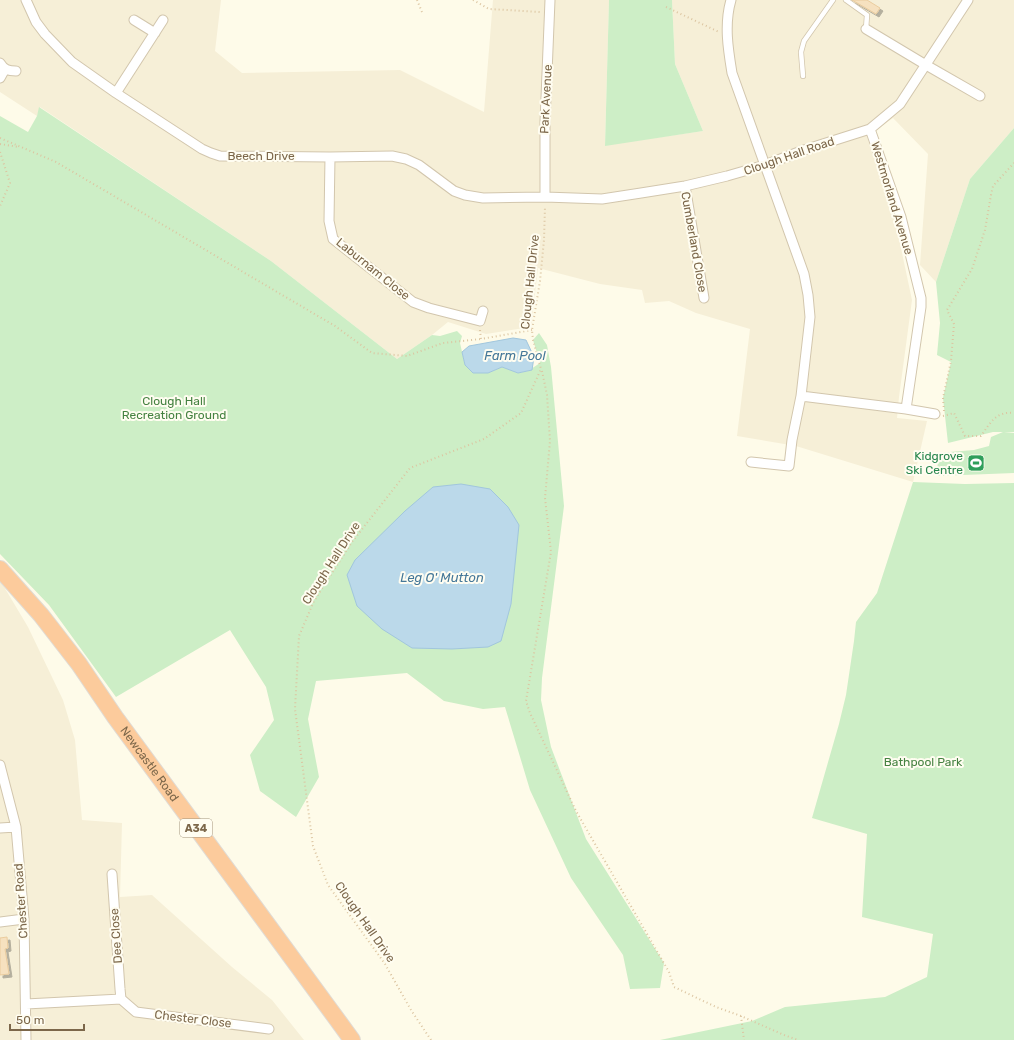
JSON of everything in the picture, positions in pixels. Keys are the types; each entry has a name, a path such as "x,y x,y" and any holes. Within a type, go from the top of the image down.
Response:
{"highway":[{"name":"Newcastle Road","path":"0,569 41,615 79,664 115,717 352,1040"}],"street":[{"name":"Beech Drive","path":"26,0 36,22 45,34 72,62 116,94 202,149 211,153 220,156 392,156 406,159 419,165 454,191 465,195 483,198 545,197"},
{"name":"Park Avenue","path":"545,197 545,122 550,0"},
{"path":"731,0 727,22 727,36 732,73 804,274 810,317 801,396 792,440 789,466 751,462"},
{"name":"Clough Hall Road","path":"545,197 602,199 685,186 765,165 804,150 870,129 900,104 968,0"},
{"path":"134,20 154,33"},
{"path":"116,94 163,20"},
{"path":"866,29 980,96"},
{"path":"0,78 3,66 9,71 16,71"},
{"name":"Westmorland Avenue","path":"870,129 901,217 921,298 921,307 906,408"},
{"name":"Laburnam Close","path":"330,157 329,221 333,239 413,302 429,308 480,321"},
{"name":"Cumberland Close","path":"685,186 704,298"},
{"path":"480,321 483,311"},
{"path":"801,396 906,408 940,415"},
{"name":"Chester Road","path":"0,765 16,827 24,919 26,1040"},
{"path":"0,828 16,827"},
{"name":"Dee Close","path":"112,874 121,999"},
{"path":"0,922 24,919"},
{"path":"26,1004 121,999"},
{"name":"Chester Close","path":"121,999 136,1012 269,1029"}],"lane":[{"path":"803,76 800,52 804,41 833,0"},
{"path":"846,0 867,15 866,29"}],"path":[{"path":"417,0 422,12"},
{"path":"473,0 477,1 489,10 550,12"},
{"path":"666,7 727,36"},
{"path":"0,138 56,162 228,262 334,326 372,353 408,356 443,343 481,339 532,330"},
{"path":"0,144 24,148"},
{"path":"0,152 10,183 0,206"},
{"path":"1014,163 993,186 985,230 972,269 947,310 954,324 951,361 940,415 954,413 965,436 981,436 994,418 1006,412 1014,413"},
{"name":"Clough Hall Drive","path":"430,1040 385,964 328,885 313,846 295,709 299,636 314,601 352,542 410,468 484,439 521,413 542,369 533,340 532,330 540,281 544,240 545,197"},
{"path":"480,321 481,339"},
{"path":"542,369 547,395 550,441 545,498 552,552 526,701 530,713 576,811 669,972 674,987 716,1007 798,1040"},
{"path":"741,1016 744,1040"}],"shaded area":[{"path":"0,0 221,0 215,51 242,73 400,70 484,112 493,0 609,0 605,145 703,131 675,64 672,0 1014,0 1014,128 970,179 936,282 920,265 928,154 893,118 867,137 895,220 912,300 897,418 927,421 913,482 796,446 737,436 750,329 696,313 669,301 645,303 642,290 600,284 538,268 531,327 486,334 448,322 397,359 271,261 40,107 37,116 0,92"},
{"path":"0,580 28,627 63,700 75,740 82,820 122,823 120,897 152,895 232,967 272,1000 304,1040 0,1040"}],"green space":[{"path":"609,0 672,0 675,64 703,131 605,146"},
{"name":"Clough Hall Recreation Ground","path":"39,107 271,261 397,359 432,335 440,336 457,331 462,336 460,343 465,365 488,373 502,367 518,373 528,371 540,363 533,340 539,333 547,345 551,367 564,506 542,678 541,700 551,747 586,839 664,963 660,988 630,989 623,955 571,878 530,790 505,707 483,709 444,701 407,673 316,681 308,719 319,777 296,817 260,791 250,755 274,720 266,687 230,630 116,697 49,605 0,554 0,116 28,132 37,116"},
{"path":"1014,128 1014,432 1004,432 1014,433 1014,473 938,476 937,453 974,450 989,446 991,437 1003,432 993,432 948,443 943,398 951,362 937,355 940,323 936,282 970,179"},
{"name":"Bathpool Park","path":"913,482 965,484 1014,483 1014,1040 660,1040 752,1021 785,1007 885,997 927,977 933,934 862,917 867,834 812,818 846,695 856,622 877,593"}],"water":[{"name":"Farm Pool","path":"513,338 526,340 534,357 532,370 518,373 502,367 488,373 473,373 465,365 462,352 469,346"},
{"name":"Leg O' Mutton","path":"461,484 490,489 508,507 519,525 511,604 501,641 488,647 452,649 412,648 382,629 357,606 347,575 355,560 405,511 433,487"}],"building":[{"path":"852,0 867,0 880,8 876,14"},
{"path":"7,937 8,948 5,949 9,974 0,975 0,938"}],"place":[{"name":"Kidgrove Ski Centre","path":"976,463"}]}
